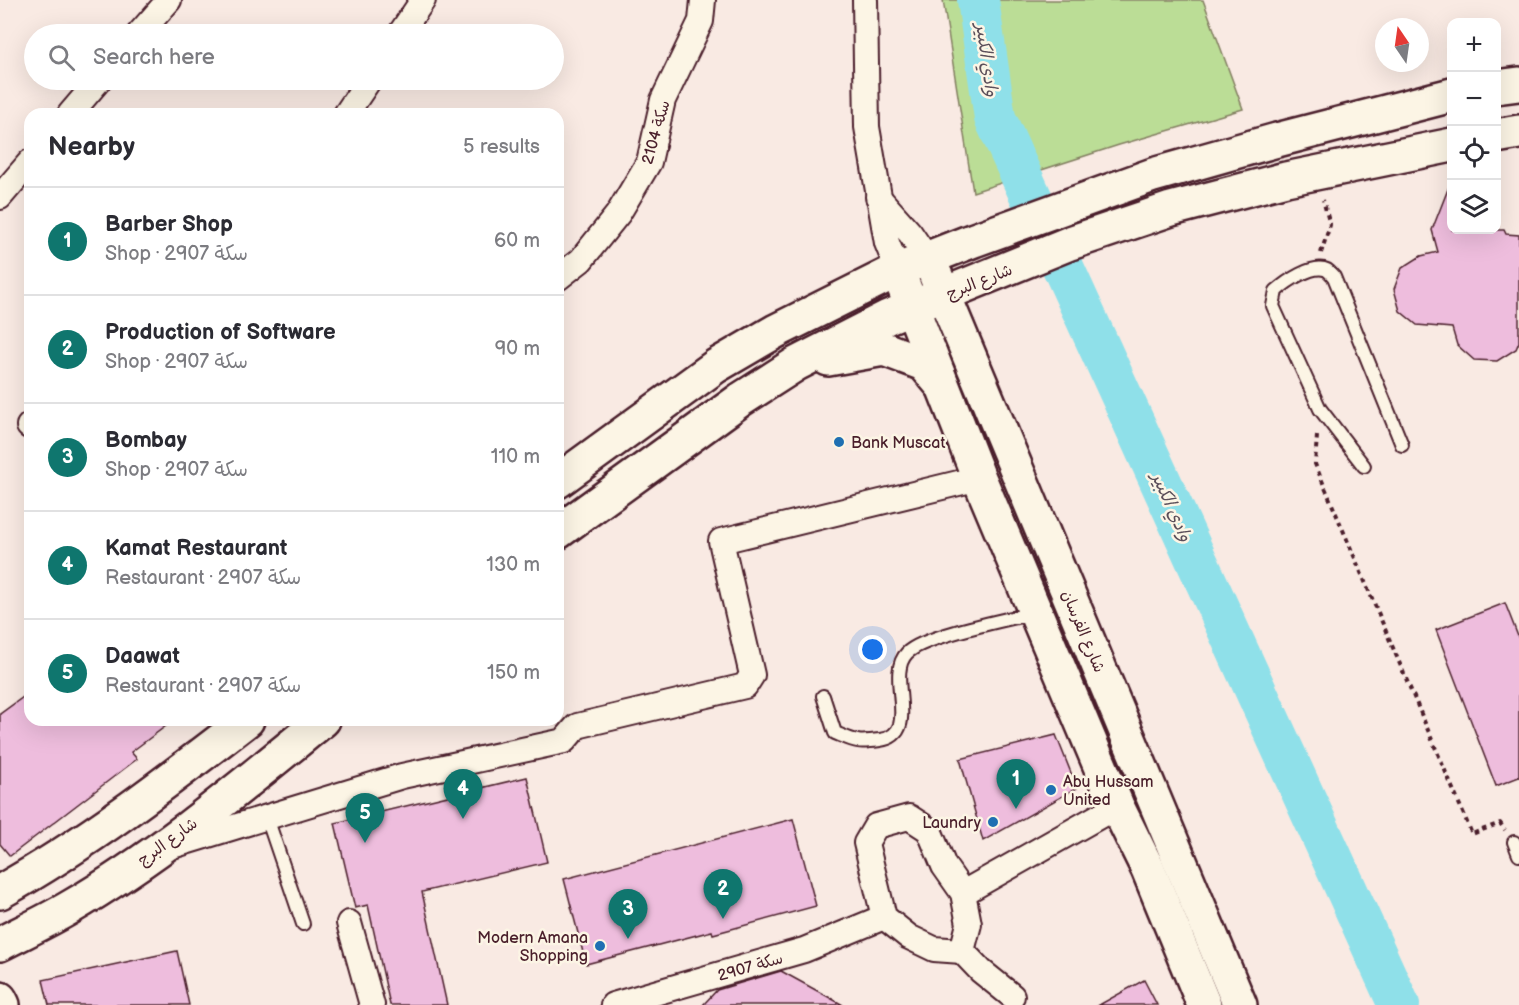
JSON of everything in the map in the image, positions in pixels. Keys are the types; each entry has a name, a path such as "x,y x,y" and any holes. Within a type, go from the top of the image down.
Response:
{"main road":[{"path":"1501,86 1519,84"},
{"path":"564,477 716,366 776,331 913,264 1153,175 1447,96"},
{"path":"1501,136 1519,132"},
{"path":"1501,137 1519,139"},
{"name":"شارع البرج","path":"564,521 796,364 888,317 1070,243 1171,209 1286,179 1447,146"},
{"path":"913,264 912,308 942,386 1117,806 1148,868 1204,1005"},
{"name":"شارع الفرسان","path":"913,264 946,295 977,375 1240,1005"},
{"path":"796,364 884,349 924,364 942,386"},
{"path":"0,892 38,871 108,824 239,726"},
{"name":"شارع البرج","path":"0,944 69,908 156,850 316,726"},
{"path":"0,999 3,1005"}],"street":[{"path":"148,24 169,0"},
{"path":"407,24 423,0"},
{"name":"سكة 2104","path":"564,273 581,260 618,214 649,162 663,100 701,21 703,0"},
{"path":"865,0 867,127 878,197 910,233 913,264"},
{"path":"75,108 90,90"},
{"path":"350,108 362,90"},
{"path":"0,197 24,169"},
{"path":"156,850 402,776 564,741 577,726 745,686 752,675 721,541 979,478"},
{"path":"963,893 1117,806"},
{"path":"962,951 969,924 963,893 944,866 929,830 909,817 876,826 866,843 884,917 909,937 934,949 962,951 981,971 1012,996"},
{"name":"سكة 2907","path":"613,1005 640,1002 804,950 884,917"},
{"path":"349,923 372,1005"}],"lane":[{"path":"1364,466 1320,409 1273,306 1276,291 1289,279 1317,269 1328,270 1334,277 1402,445"},
{"path":"824,696 835,734 857,742 889,738 899,728 902,711 898,670 907,652 933,639 1036,612"},
{"path":"267,818 303,924"},
{"path":"1514,842 1519,855"}],"path":[{"path":"1320,409 1315,464 1472,834 1500,824 1514,842"}],"green space":[{"path":"943,0 1203,0 1243,109 1119,145 973,192"}],"building":[{"path":"1447,192 1447,234 1501,234 1501,230 1504,230 1506,234 1519,235 1519,342 1516,349 1497,361 1474,360 1457,345 1452,328 1417,325 1400,311 1394,289 1402,268 1421,256 1438,252 1432,230"},
{"path":"1505,603 1519,639 1519,777 1496,786 1436,630"},
{"path":"24,696 24,726 166,726 131,752 137,759 10,856 0,844 0,714"},
{"path":"1056,735 1077,788 983,841 960,759"},
{"path":"527,777 547,862 422,892 447,1005 390,1005 368,905 355,908 335,823"},
{"path":"793,819 816,906 713,934 712,931 586,964 564,879"},
{"path":"177,951 189,1005 49,1005 43,980"},
{"path":"781,971 843,1005 703,1005 717,990"},
{"path":"1144,980 1157,1005 1099,1005"}],"waterway":[{"name":"وادي الكبير","path":"978,0 995,118 1399,1005"}],"place":[{"name":"Bank Muscat","path":"839,442"},
{"name":"Abu Hussam United","path":"1051,790"},
{"name":"Barber Shop","path":"1016,809"},
{"name":"Kamat Restaurant","path":"463,819"},
{"name":"Laundry","path":"993,822"},
{"name":"Daawat","path":"365,843"},
{"name":"Production of Software","path":"723,919"},
{"name":"Bombay","path":"628,939"},
{"name":"Modern Amana Shopping","path":"600,946"}]}
